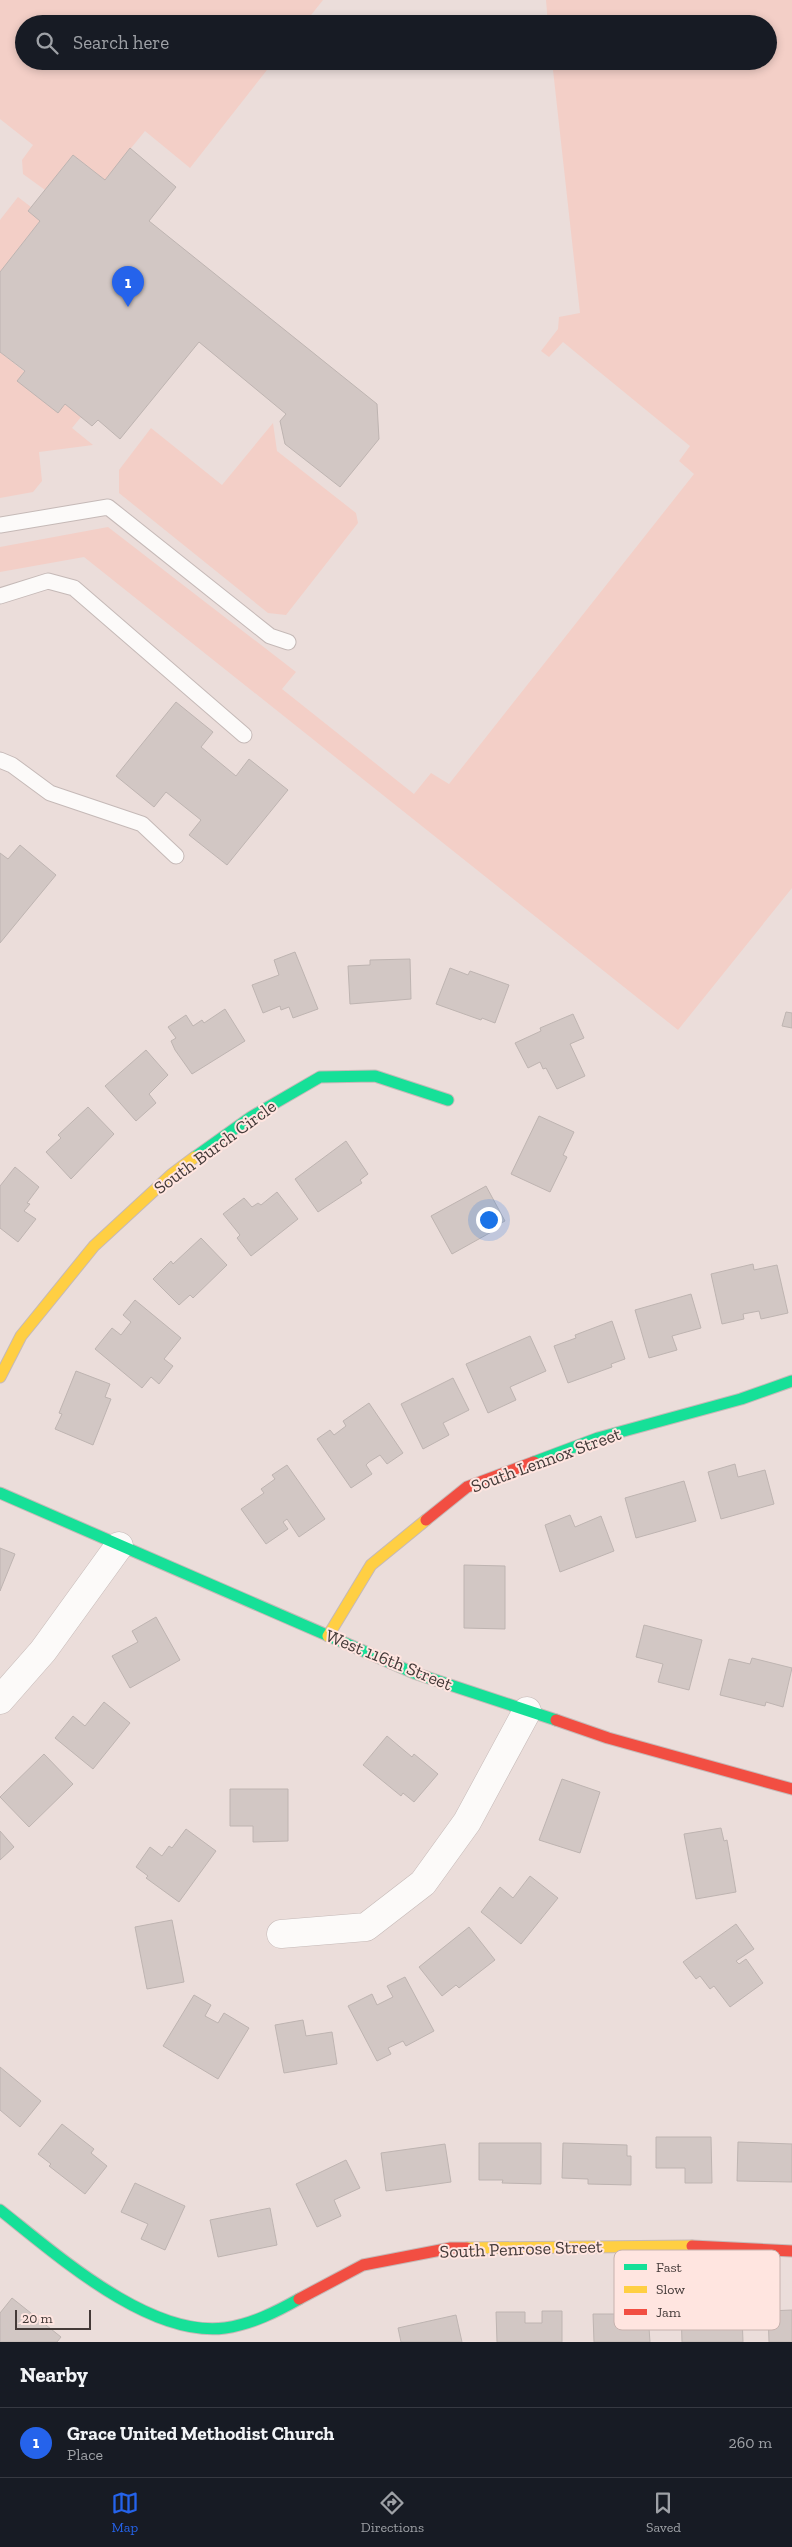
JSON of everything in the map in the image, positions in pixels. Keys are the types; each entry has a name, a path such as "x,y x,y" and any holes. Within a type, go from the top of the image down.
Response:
{"street":[{"name":"South Burch Circle","path":"0,1377 21,1336 94,1246 171,1175 252,1116 320,1077 375,1076 448,1100"},
{"name":"South Lennox Street","path":"328,1636 371,1565 467,1487 598,1438 741,1399 792,1381"},
{"name":"West 116th Street","path":"0,1493 118,1546 414,1673 608,1738 792,1789"},
{"path":"0,1700 43,1651 118,1546"},
{"path":"281,1934 366,1926 423,1883 467,1822 526,1710"},
{"name":"South Penrose Street","path":"0,2210 100,2288 177,2325 224,2328 268,2316 363,2265 451,2248 710,2246 776,2250"}],"lane":[{"path":"0,525 108,507 270,636 288,642"},
{"path":"0,596 48,581 74,588 244,735"},
{"path":"0,760 12,765 50,793 142,824 176,856"}],"shaded area":[{"path":"0,0 323,0 311,15 15,15 15,70 267,70 190,168 145,131 105,180 73,155 45,190 23,174 22,160 33,145 0,119"},
{"path":"546,0 792,0 792,888 678,1030 84,557 0,572 0,547 108,527 296,672 282,689 414,794 431,773 449,784 694,474 679,461 690,446 563,342 549,357 541,351 558,329 559,317 580,313 553,70 777,70 777,15 547,15"},
{"path":"18,197 31,207 28,211 40,221 0,272 0,220"},
{"path":"0,352 81,417 72,428 93,445 39,452 42,481 33,492 0,498"},
{"path":"273,423 277,451 356,513 358,523 286,615 268,613 119,493 119,470 151,428 222,485"}],"building":[{"path":"130,148 176,187 149,221 377,404 379,439 340,487 285,444 280,421 286,414 199,342 120,439 98,420 92,426 65,404 58,413 17,381 25,371 0,352 0,272 40,221 28,211 73,155 105,180"},
{"path":"176,702 213,732 201,747 236,776 249,759 288,790 227,865 189,835 201,820 166,792 154,807 116,776"},
{"path":"20,845 56,875 0,943 0,853 8,859"},
{"path":"295,952 318,1009 293,1018 289,1007 281,1010 280,1006 263,1013 252,985 279,975 274,960"},
{"path":"410,959 411,999 350,1004 348,966 370,965 370,960"},
{"path":"450,968 468,975 470,971 509,985 495,1023 436,1004"},
{"path":"225,1009 245,1041 192,1074 175,1050 171,1041 176,1038 168,1027 186,1015 193,1026 202,1020 204,1023"},
{"path":"786,1012 792,1013 792,1028 782,1026"},
{"path":"573,1014 584,1038 570,1044 585,1076 557,1089 546,1068 543,1069 540,1062 528,1068 515,1043 541,1031 540,1028"},
{"path":"146,1050 168,1075 149,1094 156,1103 136,1121 105,1086"},
{"path":"88,1107 114,1134 71,1179 46,1152 61,1138 58,1135"},
{"path":"539,1116 574,1132 563,1155 567,1157 550,1192 511,1174"},
{"path":"346,1141 368,1174 360,1180 362,1183 318,1212 295,1179"},
{"path":"15,1167 39,1187 27,1203 30,1204 24,1211 36,1219 18,1242 0,1228 0,1186"},
{"path":"486,1186 505,1221 494,1227 495,1230 452,1254 431,1216"},
{"path":"277,1192 298,1219 251,1256 237,1238 240,1235 223,1214 244,1198 252,1207 258,1203 261,1205"},
{"path":"201,1238 227,1265 193,1298 190,1295 179,1305 153,1279 171,1261 173,1264"},
{"path":"753,1264 754,1270 777,1265 788,1313 761,1319 759,1311 743,1314 744,1319 722,1324 711,1274"},
{"path":"691,1294 701,1328 672,1336 677,1350 649,1358 635,1310"},
{"path":"135,1300 181,1338 164,1359 173,1366 159,1384 151,1377 142,1388 95,1349 112,1328 121,1335 131,1322 123,1315"},
{"path":"612,1321 625,1359 611,1364 612,1367 568,1383 554,1346 576,1338 575,1335"},
{"path":"530,1336 546,1371 510,1387 516,1400 488,1413 466,1364"},
{"path":"76,1371 110,1384 105,1397 111,1399 93,1445 55,1429 62,1414 59,1413"},
{"path":"453,1378 469,1410 443,1423 449,1435 423,1449 401,1404"},
{"path":"369,1403 403,1453 387,1464 380,1455 369,1462 366,1465 372,1474 351,1488 317,1439 330,1430 334,1435 346,1426 343,1421"},
{"path":"735,1464 738,1477 765,1470 774,1504 721,1519 708,1472"},
{"path":"287,1465 325,1519 299,1537 287,1519 283,1522 288,1529 266,1544 241,1509 264,1493 261,1489 275,1479 272,1475"},
{"path":"684,1481 696,1521 636,1538 625,1498"},
{"path":"570,1515 575,1527 601,1516 614,1551 560,1572 545,1525"},
{"path":"0,1548 15,1554 0,1591"},
{"path":"464,1565 505,1566 505,1629 464,1628"},
{"path":"156,1617 180,1660 130,1688 112,1656 138,1642 132,1631"},
{"path":"644,1625 702,1640 689,1690 658,1682 663,1664 636,1657"},
{"path":"752,1658 792,1668 783,1707 766,1702 765,1706 720,1695 729,1659 750,1664"},
{"path":"104,1702 130,1723 93,1769 55,1738 73,1716 85,1726"},
{"path":"387,1736 412,1757 414,1754 438,1774 414,1802 403,1793 401,1796 363,1765"},
{"path":"44,1754 73,1784 29,1827 0,1797"},
{"path":"562,1779 600,1792 580,1853 539,1840"},
{"path":"230,1789 288,1789 288,1841 253,1842 253,1826 230,1826"},
{"path":"721,1828 724,1841 727,1840 736,1892 696,1899 684,1834"},
{"path":"186,1829 216,1851 179,1902 146,1878 148,1876 136,1867 150,1847 162,1856 169,1846 172,1848"},
{"path":"0,1831 14,1847 0,1860"},
{"path":"530,1876 558,1898 521,1944 481,1912 500,1887 513,1898"},
{"path":"172,1920 184,1982 147,1989 135,1927"},
{"path":"736,1924 754,1949 736,1961 739,1964 746,1959 763,1983 730,2007 714,1986 710,1989 700,1976 696,1979 683,1962"},
{"path":"469,1927 495,1960 459,1988 456,1985 442,1996 419,1967"},
{"path":"405,1977 434,2031 406,2046 403,2041 388,2048 391,2054 377,2061 348,2006 372,1994 377,2005 393,1997 387,1986"},
{"path":"194,1995 211,2005 205,2016 218,2023 224,2013 249,2028 218,2079 163,2046"},
{"path":"303,2020 306,2036 332,2032 337,2064 284,2073 275,2025"},
{"path":"0,2067 41,2101 20,2127 0,2110"},
{"path":"62,2124 94,2149 91,2153 107,2166 85,2194 49,2166 51,2164 38,2154"},
{"path":"656,2137 711,2137 712,2183 685,2183 685,2168 656,2168"},
{"path":"738,2142 792,2144 792,2182 737,2181"},
{"path":"479,2143 541,2143 541,2184 502,2183 503,2180 479,2180"},
{"path":"563,2143 627,2145 627,2156 631,2156 631,2185 588,2184 588,2179 562,2178"},
{"path":"445,2144 451,2182 386,2191 381,2153"},
{"path":"346,2160 360,2188 334,2200 341,2216 317,2227 296,2184"},
{"path":"135,2183 185,2206 165,2250 141,2239 148,2224 121,2212"},
{"path":"270,2208 277,2245 218,2257 210,2220"},
{"path":"12,2298 61,2337 57,2342 0,2342 0,2313"},
{"path":"780,2310 792,2310 792,2342 769,2342 769,2330 780,2330"},
{"path":"542,2311 562,2311 562,2342 497,2342 496,2312 525,2312 525,2323 542,2323"},
{"path":"593,2314 614,2314 614,2330 649,2330 650,2342 594,2342"},
{"path":"456,2315 462,2342 401,2342 398,2328"},
{"path":"682,2330 743,2330 743,2342 682,2342"}],"traffic: fast":[{"path":"195,1157 251,1117 320,1077 375,1076 448,1100"},
{"path":"534,1462 598,1438 741,1399 792,1381"},
{"path":"0,1493 414,1673 556,1720"},
{"path":"0,2210 48,2248 105,2289 135,2307 166,2320 196,2328 225,2328 245,2324 264,2317 299,2299"}],"traffic: slow":[{"path":"0,1377 21,1336 94,1246 171,1175 195,1157"},
{"path":"328,1636 371,1565 426,1520"},
{"path":"467,2248 692,2246"}],"traffic: jam":[{"path":"426,1520 467,1487 534,1462"},
{"path":"556,1720 608,1738 792,1789"},
{"path":"692,2246 772,2250"},
{"path":"299,2299 363,2265 451,2248 467,2248"},
{"path":"780,2250 792,2251"}],"place":[{"name":"Grace United Methodist Church","path":"128,307"}]}
